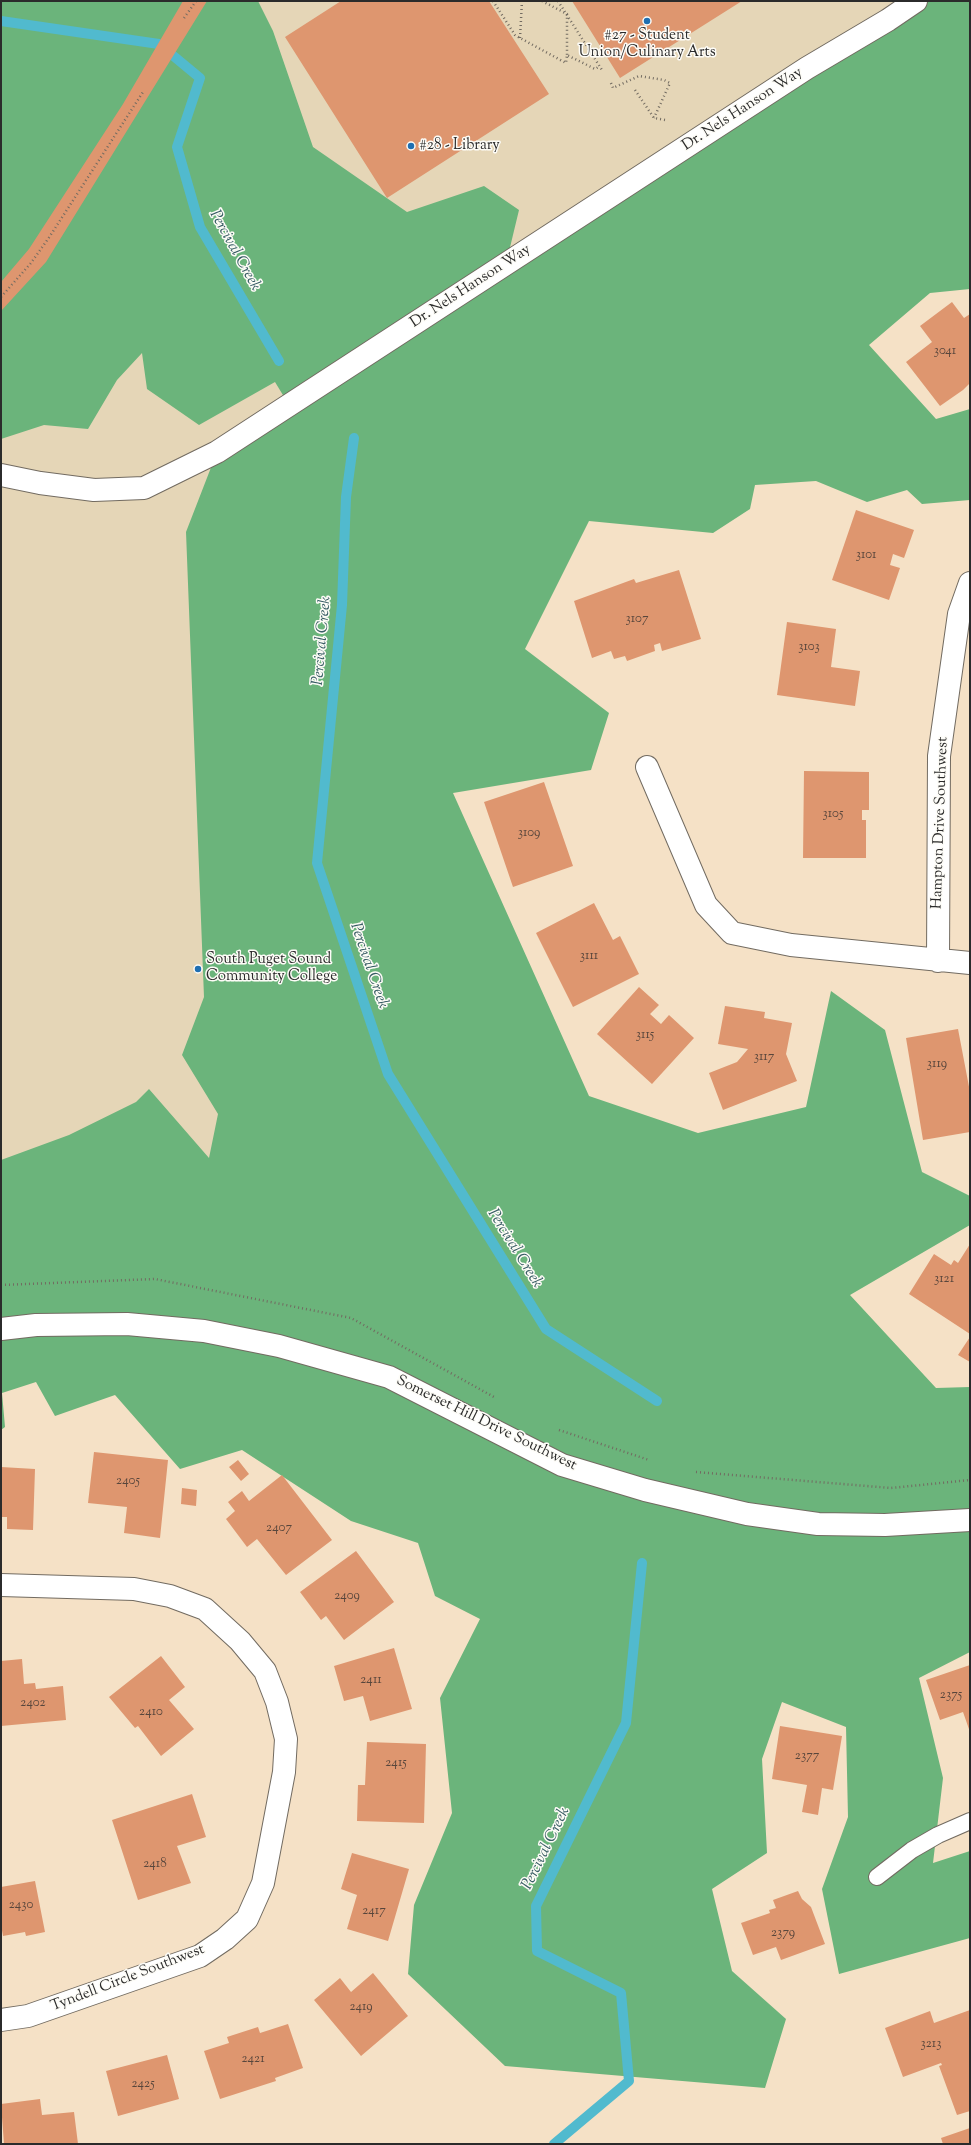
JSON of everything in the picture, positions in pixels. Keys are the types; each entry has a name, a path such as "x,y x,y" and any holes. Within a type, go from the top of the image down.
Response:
{"street":[{"name":"Dr. Nels Hanson Way","path":"1,475 40,483 94,490 144,488 217,452 807,68 888,20 916,1"},
{"name":"Hampton Drive Southwest","path":"938,961 939,756 959,614 970,583"},
{"path":"648,768 706,905 732,933 791,945 938,961 970,963"},
{"name":"Somerset Hill Drive Southwest","path":"1,1329 36,1325 127,1324 204,1331 279,1346 388,1377 562,1465 645,1490 747,1514 818,1524 886,1525 970,1520"},
{"name":"Tyndell Circle Southwest","path":"1,1585 134,1589 170,1596 205,1609 240,1641 265,1672 277,1702 286,1739 284,1772 263,1882 247,1919 225,1939 200,1956 28,2016 1,2020"}],"lane":[{"path":"877,1877 912,1850 938,1835 970,1821"}],"path":[{"path":"184,18 196,1"},
{"path":"493,1 515,35 566,63 567,14"},
{"path":"520,38 522,1"},
{"path":"542,1 567,14"},
{"path":"558,1 602,70"},
{"path":"567,54 595,69 600,66"},
{"path":"611,84 613,88 639,76 664,80 670,83 654,118"},
{"path":"635,90 654,118 665,120"},
{"path":"1,297 31,264 143,92"},
{"path":"1,1285 155,1278 351,1318 501,1400"},
{"path":"556,1429 652,1461"},
{"path":"689,1471 891,1488 970,1480"}],"shaded area":[{"name":"South Puget Sound Community College","path":"1,1 970,1 275,436 549,1427 1,1285"}],"green space":[{"path":"1,1 258,1 273,31 313,147 407,212 484,186 519,210 506,264 916,1 970,1 970,289 930,293 869,345 936,419 970,409 970,500 922,504 907,490 867,502 816,481 755,485 750,509 713,533 589,521 525,649 609,713 591,770 453,793 589,1096 698,1133 806,1107 831,991 885,1030 922,1172 970,1196 970,1225 850,1295 936,1388 970,1387 970,1652 919,1678 943,1778 933,1863 970,1851 970,1938 839,1974 822,1889 848,1817 846,1727 782,1702 762,1759 767,1853 712,1889 732,1971 786,2019 765,2088 505,2066 408,1974 414,1905 452,1813 440,1698 480,1619 435,1596 418,1543 351,1521 242,1450 180,1469 115,1395 55,1416 36,1382 2,1393 5,1427 1,1430 1,1160 69,1135 136,1102 149,1089 209,1158 218,1114 182,1055 204,997 186,532 217,452 289,405 275,382 199,425 147,389 142,353 117,380 88,429 44,425 1,439"}],"building":[{"path":"183,1 207,1 46,262 1,311 1,282 29,249 123,104"},
{"name":"#28 - Library","path":"341,1 489,1 549,94 387,198 285,37"},
{"name":"#27 - Student Union/Culinary Arts","path":"572,1 742,1 620,78"},
{"path":"952,302 964,318 970,314 970,383 963,390 940,406 906,362 932,342 920,326"},
{"path":"856,510 914,530 904,558 893,554 890,565 900,568 889,600 832,580"},
{"path":"679,570 701,639 662,651 660,643 654,645 655,651 627,661 625,656 614,659 611,651 592,658 574,601 634,579 636,583"},
{"path":"787,622 836,629 831,667 860,671 855,706 777,695"},
{"path":"804,771 869,772 869,810 862,810 862,820 866,820 866,858 803,858"},
{"path":"544,782 573,866 513,887 484,802"},
{"path":"594,903 613,940 620,936 639,974 573,1007 536,933"},
{"path":"639,987 659,1005 650,1014 661,1024 669,1015 694,1038 652,1084 597,1034"},
{"path":"725,1006 765,1012 764,1018 792,1023 786,1054 797,1081 723,1110 709,1073 737,1062 748,1049 718,1044"},
{"path":"958,1029 970,1092 970,1132 923,1140 906,1038"},
{"path":"970,1244 970,1334 909,1294 934,1254 951,1265 954,1260 958,1263"},
{"path":"970,1337 970,1362 958,1355"},
{"path":"94,1452 168,1460 160,1538 124,1533 127,1507 88,1503"},
{"path":"238,1460 249,1474 241,1481 229,1467"},
{"path":"1,1467 35,1469 33,1530 7,1529 7,1517 1,1517"},
{"path":"282,1475 332,1540 286,1575 257,1539 247,1547 226,1519 235,1511 228,1502 242,1491 249,1501"},
{"path":"182,1488 197,1490 196,1506 181,1504"},
{"path":"356,1551 394,1602 344,1640 326,1616 321,1620 300,1592"},
{"path":"394,1648 412,1709 370,1721 363,1696 344,1701 334,1666"},
{"path":"161,1656 185,1687 169,1700 194,1729 161,1756 138,1726 135,1728 109,1697"},
{"path":"22,1659 24,1684 35,1683 36,1689 63,1686 66,1720 1,1726 1,1661"},
{"path":"970,1665 970,1732 963,1712 940,1720 926,1680"},
{"path":"780,1726 842,1736 833,1790 822,1788 818,1815 802,1812 807,1785 772,1779"},
{"path":"367,1742 426,1744 424,1823 357,1821 358,1785 365,1785"},
{"path":"192,1794 206,1837 177,1846 191,1883 138,1900 112,1820"},
{"path":"352,1853 409,1869 388,1941 347,1929 357,1895 341,1889"},
{"path":"35,1881 45,1932 26,1936 25,1932 3,1936 1,1925 1,1887"},
{"path":"798,1891 802,1899 811,1907 825,1944 781,1960 776,1947 753,1955 741,1923 770,1913 769,1910 776,1908 773,1900"},
{"path":"373,1973 408,2016 361,2056 314,2000 340,1978 351,1992"},
{"path":"970,2010 970,2111 957,2115 939,2066 942,2065 941,2063 903,2077 885,2028 930,2011 934,2023"},
{"path":"288,2024 303,2068 275,2078 276,2081 220,2099 204,2051 229,2043 227,2037 258,2027 260,2033"},
{"path":"167,2055 179,2099 118,2116 106,2071"},
{"path":"40,2099 42,2115 74,2112 78,2144 4,2144 1,2104"},
{"path":"970,2128 970,2144 943,2144 941,2138"}],"waterway":[{"name":"Percival Creek","path":"1,21 159,44 200,78 177,147 200,227 279,361"},
{"name":"Percival Creek","path":"354,438 346,497 342,605 317,863 388,1074 546,1329 657,1401"},
{"name":"Percival Creek","path":"554,2144 629,2081 621,1993 537,1951 536,1906 626,1723 642,1563"}],"place":[{"name":"#27 - Student Union/Culinary Arts","path":"647,21"},
{"name":"#28 - Library","path":"411,146"},
{"name":"South Puget Sound Community College","path":"198,969"}]}
